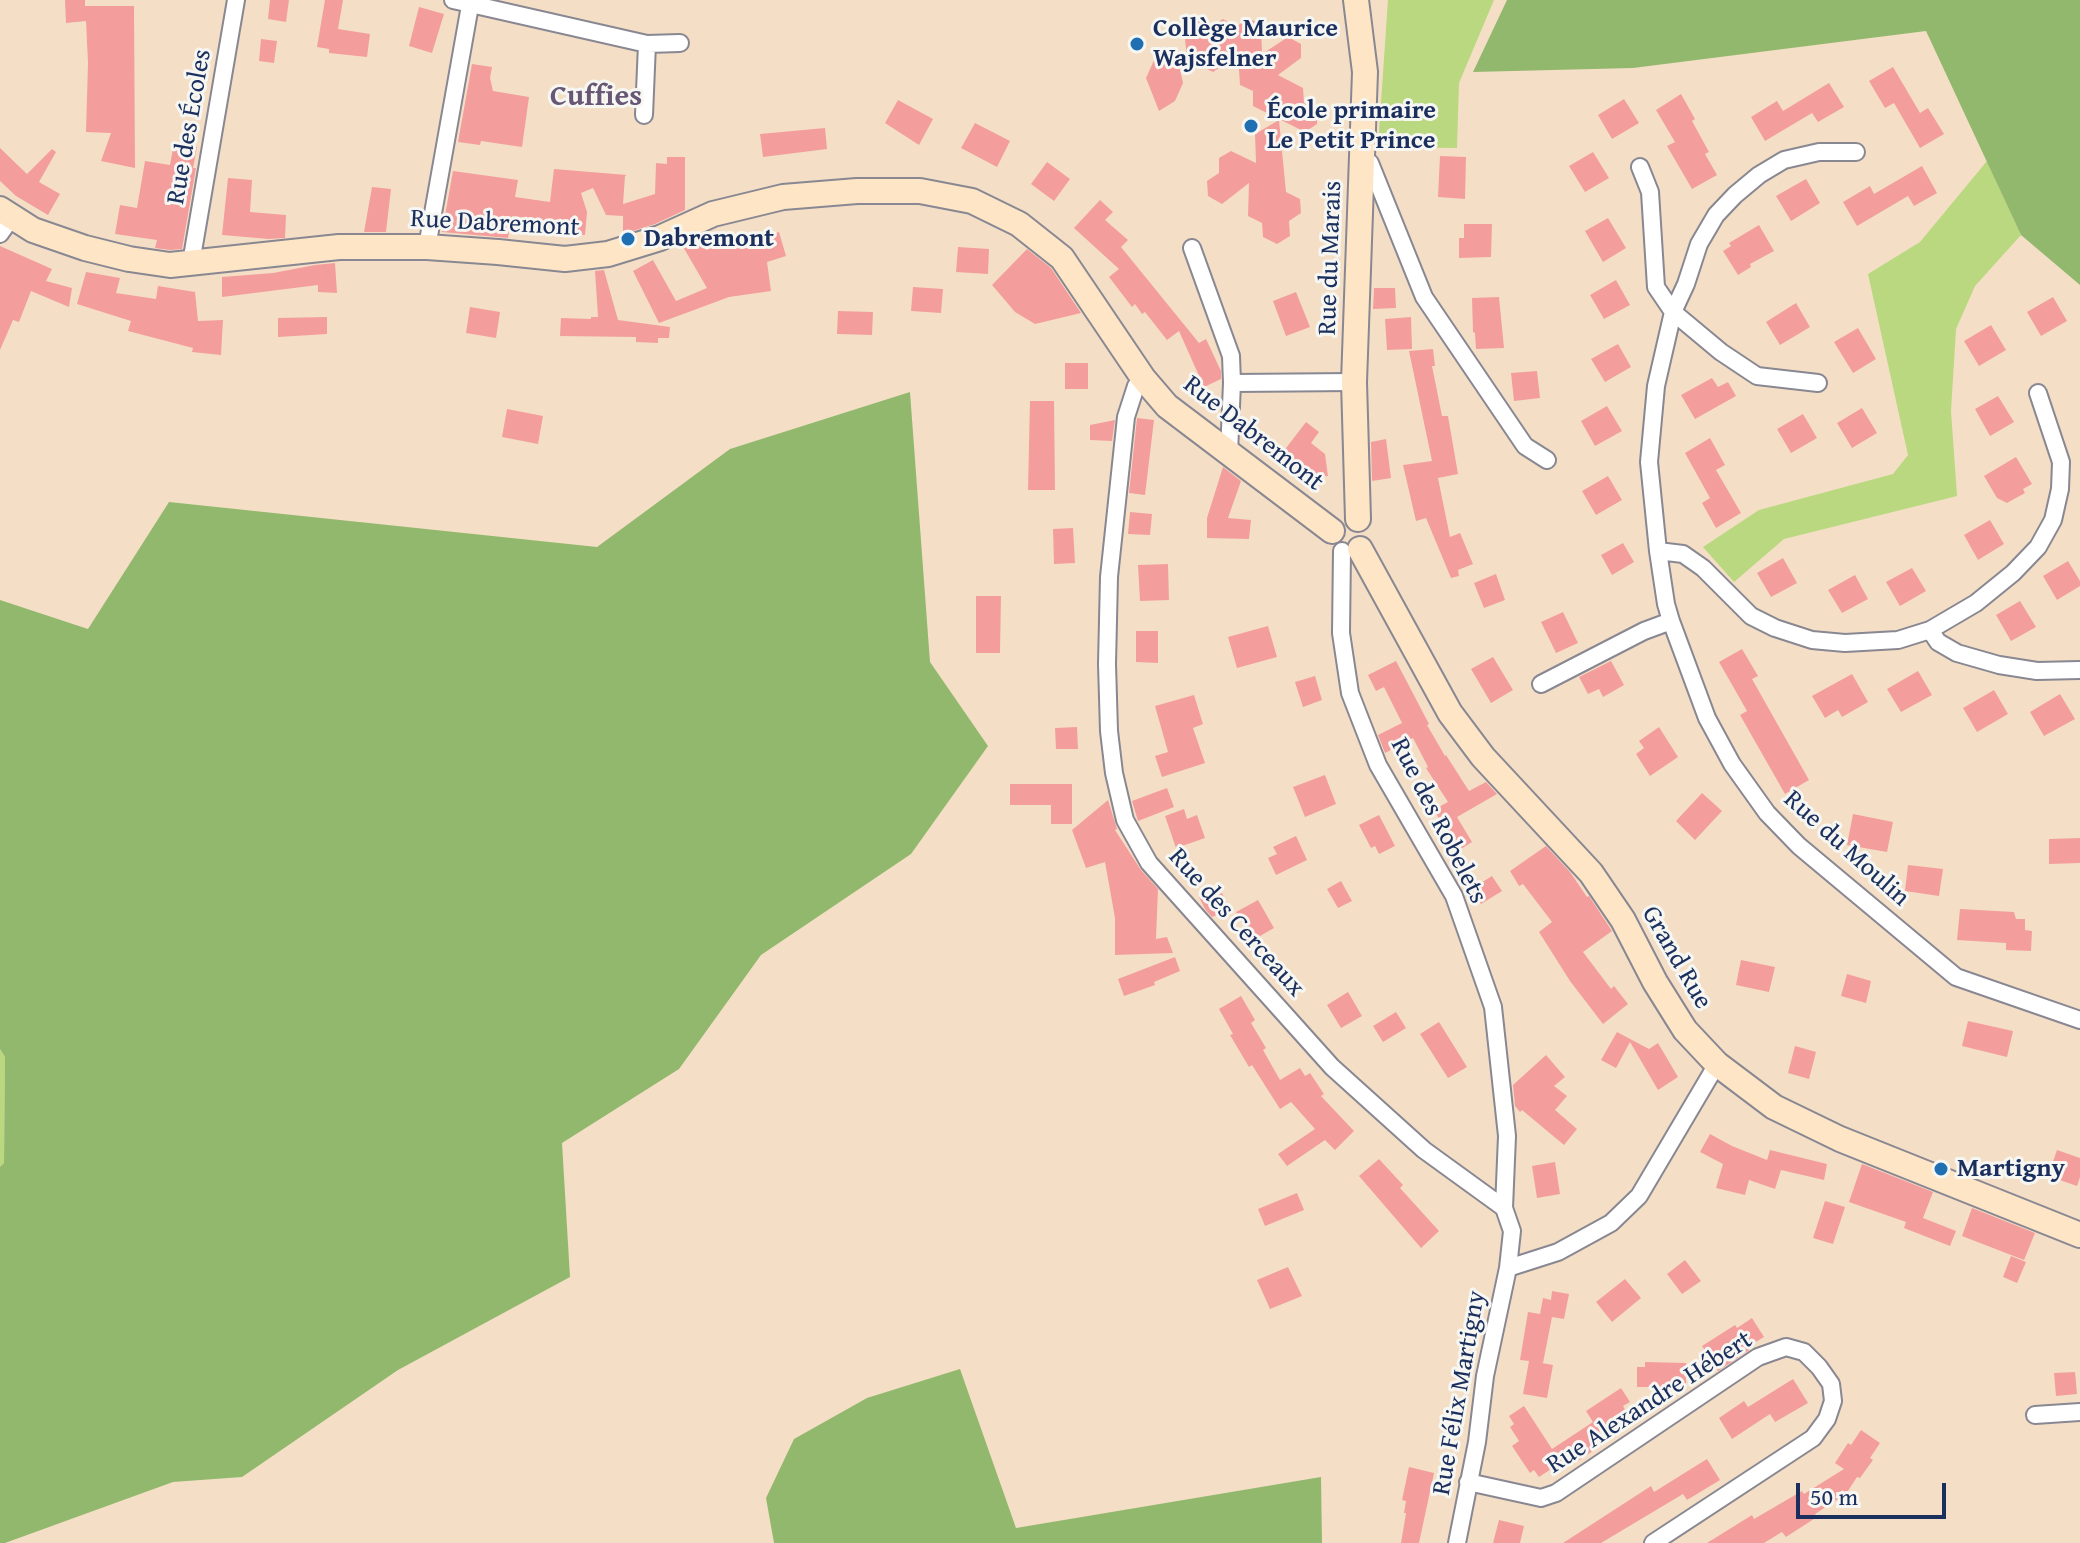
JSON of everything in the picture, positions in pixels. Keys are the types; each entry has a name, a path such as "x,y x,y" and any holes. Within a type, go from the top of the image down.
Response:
{"street":[{"name":"Rue des Écoles","path":"191,263 236,0"},
{"path":"453,0 647,44 680,43"},
{"name":"Rue du Marais","path":"1345,544 1339,520 1345,517 1358,519 1354,382 1365,72 1356,0"},
{"path":"427,247 471,2"},
{"path":"644,115 647,44"},
{"name":"Rue du Moulin","path":"1856,152 1819,152 1784,160 1735,195 1716,215 1699,244 1673,312 1656,386 1649,462 1666,604 1707,718 1732,764 1767,813 1799,846 1956,977 2080,1020"},
{"path":"1362,157 1370,163 1424,297 1525,446 1547,460"},
{"path":"1640,167 1650,192 1656,287 1673,312 1721,352 1757,376 1818,383"},
{"name":"Rue Dabremont","path":"4,220 85,248 170,265 339,247 427,247 565,259 608,254 660,238 713,214 783,197 857,191 920,191 972,201 1019,224 1062,258 1143,378 1167,406 1345,544"},
{"path":"1192,248 1231,356 1229,453"},
{"name":"Rue des Cerceaux","path":"1143,378 1136,386 1126,417 1109,577 1109,731 1114,773 1125,820 1149,863 1332,1067 1424,1150 1504,1208"},
{"path":"1232,383 1354,382"},
{"path":"1658,551 1683,554 1703,568 1751,616 1812,640 1845,643 1898,640 1930,630 1976,603 2013,573 2038,547 2053,520 2060,489 2061,462 2038,393"},
{"name":"Rue des Robelets","path":"1345,544 1341,633 1350,693 1378,765 1454,896 1493,1007 1507,1136 1504,1208"},
{"name":"Grand Rue","path":"1345,544 1450,713 1483,757 1591,873 1623,920 1655,982 1685,1030 1717,1064 1774,1107 1826,1133 2080,1235"},
{"path":"1541,684 1644,631 1671,621"},
{"path":"1930,630 1938,642 1957,653 1999,665 2037,671 2080,670"},
{"name":"Rue Félix Martigny","path":"1457,1543 1477,1442 1485,1376 1508,1268 1558,1252 1611,1223 1630,1205 1639,1196 1717,1064"},
{"path":"1504,1208 1512,1231 1508,1268"},
{"name":"Rue Alexandre Hébert","path":"1468,1482 1541,1498 1556,1493 1758,1357 1786,1347 1804,1352 1831,1384 1833,1401 1827,1419 1813,1438 1653,1543"},
{"path":"2035,1415 2080,1412"}],"green space":[{"path":"1388,0 1494,0 1459,83 1457,148 1378,147"},
{"path":"1507,0 2080,0 2080,285 2021,235 1926,31 1633,68 1473,72"},
{"path":"1987,161 2021,235 1975,286 1956,329 1951,411 1957,496 1784,539 1734,582 1703,547 1759,510 1893,474 1908,455 1868,274 1920,242"},
{"path":"910,392 930,662 988,746 911,854 761,955 679,1069 562,1143 570,1277 398,1370 242,1477 173,1482 0,1543 0,1167 4,1163 5,1057 0,1049 0,600 88,629 169,502 597,547 730,449"},
{"path":"0,1049 5,1057 4,1163 0,1167"},
{"path":"960,1369 1016,1528 1321,1477 1322,1543 774,1543 766,1498 794,1439 867,1398"}],"building":[{"path":"65,0 85,0 85,6 134,6 135,168 101,161 111,133 86,132 86,21 66,23"},
{"path":"270,0 289,0 286,22 268,19"},
{"path":"325,0 343,0 338,29 370,34 367,57 329,53 329,49 317,47"},
{"path":"419,7 444,14 432,53 409,46"},
{"path":"1248,18 1261,24 1262,54 1288,37 1301,44 1301,58 1278,75 1303,88 1304,103 1317,110 1317,124 1305,132 1253,106 1253,91 1240,85 1238,55 1213,72 1187,59 1184,29 1198,20 1210,27 1223,19 1236,27"},
{"path":"261,39 277,41 274,63 259,61"},
{"path":"1160,47 1177,56 1183,83 1175,101 1159,111 1146,78"},
{"path":"472,64 492,67 490,78 493,91 529,97 522,147 481,141 480,145 458,142"},
{"path":"1893,67 1920,113 1928,108 1944,134 1920,148 1894,103 1885,108 1869,81"},
{"path":"1829,83 1844,107 1818,122 1812,113 1765,141 1751,117 1777,101 1783,111"},
{"path":"1681,94 1695,119 1692,121 1709,152 1705,154 1717,175 1692,189 1667,146 1675,142 1656,110"},
{"path":"1624,99 1639,123 1612,139 1598,115"},
{"path":"898,100 933,119 919,145 885,123"},
{"path":"1279,120 1286,192 1300,199 1301,213 1289,221 1290,236 1277,244 1263,237 1262,223 1248,216 1249,183 1222,204 1208,196 1207,181 1219,173 1219,158 1231,151 1256,163 1255,134"},
{"path":"975,123 1010,141 997,167 961,148"},
{"path":"825,128 827,149 763,157 760,134"},
{"path":"174,143 197,147 182,249 155,248 157,240 115,234 120,205 137,208 145,161 170,165"},
{"path":"0,148 27,174 52,149 56,152 39,182 60,194 48,215 16,196 0,181"},
{"path":"1593,152 1609,178 1585,192 1569,166"},
{"path":"1440,156 1466,157 1465,199 1438,197"},
{"path":"667,157 685,157 685,210 655,224 623,234 623,216 606,215 593,188 581,193 587,212 585,235 555,233 556,222 512,216 508,238 442,232 453,171 518,180 515,197 550,202 554,169 627,175 623,204 655,194 656,163 667,164"},
{"path":"1047,162 1070,179 1054,201 1031,184"},
{"path":"1922,166 1937,193 1914,206 1908,196 1857,226 1843,202 1870,186 1874,194"},
{"path":"228,178 252,180 250,212 286,215 285,238 222,235"},
{"path":"1806,179 1820,203 1791,221 1776,196"},
{"path":"372,187 391,189 386,232 364,232"},
{"path":"1100,200 1113,212 1105,220 1128,240 1121,247 1199,343 1206,339 1221,371 1221,379 1204,387 1179,331 1167,340 1145,312 1142,314 1135,304 1132,307 1109,277 1119,269 1074,228"},
{"path":"1608,218 1626,248 1603,262 1585,231"},
{"path":"1464,224 1492,224 1491,257 1459,258 1459,238 1464,238"},
{"path":"1759,225 1774,251 1750,264 1751,267 1738,275 1723,251 1731,246 1729,243"},
{"path":"779,232 786,256 767,262 771,291 729,297 659,323 633,271 653,260 676,301 707,288 682,245 699,237 706,250 747,236 759,239"},
{"path":"0,246 52,269 46,281 72,288 69,307 31,291 19,322 13,320 0,350"},
{"path":"958,247 989,249 988,274 956,272"},
{"path":"1027,249 1051,268 1081,313 1035,324 1015,312 992,285"},
{"path":"335,263 337,293 318,292 318,285 222,297 222,277"},
{"path":"604,270 618,320 670,327 669,338 658,338 658,343 636,342 636,337 560,336 561,318 598,317 595,271"},
{"path":"86,272 120,278 116,293 156,299 158,286 195,292 198,321 223,320 221,355 192,352 193,348 128,331 131,321 77,304"},
{"path":"1616,280 1630,305 1604,319 1590,295"},
{"path":"913,287 943,289 941,313 911,311"},
{"path":"1374,288 1395,288 1396,308 1373,309"},
{"path":"1296,292 1310,327 1286,336 1273,301"},
{"path":"1499,297 1504,348 1476,349 1472,298"},
{"path":"2053,297 2067,321 2041,336 2027,312"},
{"path":"1796,303 1810,327 1780,345 1766,322"},
{"path":"470,307 500,312 496,338 466,333"},
{"path":"838,311 873,312 872,335 837,334"},
{"path":"327,317 327,334 278,337 278,318"},
{"path":"1411,317 1412,349 1387,350 1385,319"},
{"path":"1991,325 2006,350 1979,366 1964,341"},
{"path":"1858,328 1876,359 1853,373 1834,342"},
{"path":"1618,344 1631,367 1605,382 1591,359"},
{"path":"1433,349 1435,366 1432,366 1442,416 1448,416 1458,474 1438,478 1450,537 1460,533 1473,564 1458,570 1459,576 1451,578 1426,518 1416,521 1403,465 1432,461 1409,351"},
{"path":"1065,363 1088,363 1088,389 1065,389"},
{"path":"1537,371 1540,398 1514,401 1511,373"},
{"path":"1712,378 1718,387 1728,382 1736,396 1695,419 1681,395"},
{"path":"1998,396 2014,422 1990,436 1975,409"},
{"path":"1030,401 1054,401 1055,490 1028,490"},
{"path":"1607,406 1622,431 1595,446 1581,421"},
{"path":"1862,408 1877,433 1852,448 1837,423"},
{"path":"507,409 543,416 538,444 502,437"},
{"path":"1803,414 1817,438 1791,453 1777,429"},
{"path":"1137,418 1154,420 1145,495 1129,493"},
{"path":"1115,420 1112,441 1090,440 1090,425"},
{"path":"1306,422 1319,432 1311,443 1325,454 1328,476 1308,477 1283,452"},
{"path":"1710,438 1725,465 1716,470 1741,513 1716,528 1702,503 1710,498 1685,453"},
{"path":"1386,439 1391,478 1372,481 1371,442"},
{"path":"2016,457 2032,484 2023,489 2025,493 2007,503 1997,498 1984,476"},
{"path":"1223,467 1241,481 1228,518 1251,520 1249,539 1207,538 1207,518"},
{"path":"1608,476 1622,500 1596,515 1582,491"},
{"path":"1130,512 1152,514 1150,535 1128,534"},
{"path":"1990,520 2004,544 1978,560 1964,535"},
{"path":"1073,528 1075,563 1054,564 1053,529"},
{"path":"1623,543 1634,562 1612,575 1601,555"},
{"path":"1783,558 1797,583 1771,597 1757,573"},
{"path":"2068,561 2080,586 2057,600 2043,576"},
{"path":"1168,564 1169,600 1140,601 1138,565"},
{"path":"1912,568 1926,591 1900,606 1886,582"},
{"path":"1496,574 1505,600 1484,608 1474,583"},
{"path":"1855,575 1868,599 1842,613 1828,590"},
{"path":"976,596 1001,596 1000,653 976,653"},
{"path":"2020,601 2036,627 2011,641 1996,615"},
{"path":"1563,612 1578,643 1556,653 1541,622"},
{"path":"1268,626 1277,657 1237,668 1228,637"},
{"path":"1136,631 1158,631 1158,663 1136,662"},
{"path":"1742,649 1758,676 1752,679 1809,780 1785,794 1740,715 1747,711 1719,662"},
{"path":"1493,657 1513,690 1491,703 1471,669"},
{"path":"1396,661 1427,725 1469,791 1486,782 1497,794 1457,817 1472,842 1456,852 1435,809 1448,802 1426,768 1413,738 1385,753 1378,735 1402,723 1384,687 1376,691 1368,675"},
{"path":"1611,661 1624,685 1603,697 1599,689 1588,694 1579,677"},
{"path":"1918,671 1932,695 1901,712 1887,689"},
{"path":"1852,674 1868,702 1842,717 1838,710 1825,718 1812,696"},
{"path":"1315,676 1322,700 1303,707 1295,682"},
{"path":"1994,690 2008,714 1977,732 1963,708"},
{"path":"2060,694 2075,719 2044,736 2030,712"},
{"path":"1194,695 1203,724 1193,728 1205,763 1162,777 1155,756 1168,752 1155,706"},
{"path":"1077,727 1078,749 1056,749 1055,728"},
{"path":"1659,727 1678,757 1650,776 1636,754 1644,748 1639,741"},
{"path":"1325,775 1336,804 1305,817 1293,787"},
{"path":"1010,784 1072,784 1072,824 1051,824 1051,805 1010,805"},
{"path":"1167,788 1174,807 1138,821 1132,801"},
{"path":"1702,793 1722,811 1695,840 1676,821"},
{"path":"1108,800 1115,830 1141,870 1158,889 1156,939 1167,937 1173,953 1115,955 1115,918 1105,862 1086,868 1072,830"},
{"path":"1184,809 1187,819 1197,815 1205,838 1176,848 1165,816"},
{"path":"1853,814 1893,822 1887,852 1847,845"},
{"path":"1379,815 1395,846 1379,854 1375,846 1371,848 1359,825"},
{"path":"1296,836 1307,860 1276,875 1268,858 1277,854 1273,847"},
{"path":"2080,838 2080,863 2049,864 2049,839"},
{"path":"1546,846 1589,896 1612,931 1583,952 1611,989 1614,986 1628,1004 1603,1024 1570,981 1539,932 1552,922 1523,884 1519,886 1510,871"},
{"path":"1908,865 1943,869 1939,896 1905,891"},
{"path":"1492,876 1502,891 1481,904 1471,889"},
{"path":"1341,881 1352,901 1338,908 1327,889"},
{"path":"1214,890 1216,896 1222,893 1230,909 1212,917 1199,897"},
{"path":"1258,900 1274,928 1253,940 1236,912"},
{"path":"1960,909 2014,912 2016,919 2025,919 2025,930 2032,931 2031,951 2006,950 2006,943 1957,940"},
{"path":"1175,957 1180,971 1154,982 1155,985 1124,996 1118,979"},
{"path":"1741,960 1775,967 1769,992 1736,985"},
{"path":"1847,974 1871,981 1866,1003 1841,996"},
{"path":"1348,992 1362,1016 1341,1028 1327,1005"},
{"path":"1241,996 1255,1020 1251,1023 1266,1048 1263,1050 1280,1080 1300,1068 1305,1076 1310,1073 1324,1094 1321,1096 1354,1131 1335,1150 1325,1140 1287,1166 1278,1154 1315,1129 1291,1102 1280,1109 1230,1035 1233,1034 1219,1009"},
{"path":"1396,1012 1406,1028 1383,1042 1373,1026"},
{"path":"1968,1021 2013,1031 2007,1057 1962,1046"},
{"path":"1439,1022 1467,1067 1448,1078 1420,1034"},
{"path":"1617,1032 1649,1049 1658,1043 1678,1077 1658,1090 1630,1042 1616,1068 1601,1060"},
{"path":"1795,1046 1816,1052 1809,1079 1788,1073"},
{"path":"1546,1055 1565,1077 1554,1086 1567,1096 1555,1110 1577,1129 1564,1145 1515,1106 1513,1085"},
{"path":"1710,1134 1767,1160 1770,1150 1827,1164 1824,1180 1781,1170 1775,1189 1749,1180 1745,1195 1716,1188 1723,1164 1700,1152"},
{"path":"2057,1150 2080,1158 2077,1186 2048,1176"},
{"path":"1379,1159 1403,1185 1400,1188 1439,1231 1421,1248 1359,1176"},
{"path":"1555,1162 1560,1194 1537,1198 1532,1166"},
{"path":"1862,1164 1933,1192 1923,1218 1956,1231 1950,1246 1904,1228 1906,1222 1849,1202"},
{"path":"1297,1193 1304,1210 1265,1226 1258,1209"},
{"path":"1825,1201 1845,1207 1833,1244 1813,1238"},
{"path":"1972,1208 2035,1233 2024,1260 1962,1236"},
{"path":"2011,1256 2026,1262 2017,1283 2003,1277"},
{"path":"1685,1260 1701,1281 1682,1294 1667,1274"},
{"path":"1288,1267 1302,1296 1270,1309 1257,1280"},
{"path":"1625,1279 1641,1298 1612,1322 1596,1302"},
{"path":"1552,1291 1569,1294 1564,1319 1552,1317 1543,1363 1536,1362 1553,1365 1547,1398 1523,1394 1529,1361 1520,1360 1528,1312 1540,1314 1543,1298 1551,1300"},
{"path":"1752,1318 1764,1337 1718,1371 1702,1346"},
{"path":"1645,1362 1686,1363 1686,1387 1637,1387 1637,1367 1645,1367"},
{"path":"2075,1372 2077,1394 2056,1396 2054,1373"},
{"path":"1793,1379 1808,1403 1775,1422 1770,1414 1732,1439 1719,1418 1744,1401 1748,1407"},
{"path":"1621,1388 1630,1402 1623,1406 1627,1413 1599,1431 1606,1442 1572,1465 1568,1458 1539,1477 1534,1470 1530,1473 1512,1446 1519,1441 1510,1427 1514,1424 1509,1416 1524,1406 1552,1449 1593,1422 1586,1411"},
{"path":"1861,1430 1880,1443 1870,1458 1873,1460 1846,1494 1815,1514 1817,1517 1786,1537 1782,1532 1764,1543 1707,1543 1752,1515 1754,1519 1802,1491 1804,1494 1844,1469 1835,1463"},
{"path":"1707,1459 1720,1480 1687,1500 1683,1494 1601,1543 1563,1543 1651,1486 1654,1492"},
{"path":"1409,1467 1434,1473 1419,1543 1401,1543 1406,1513 1406,1501 1402,1500"},
{"path":"1499,1520 1524,1526 1520,1543 1493,1543"}],"place":[{"name":"Collège Maurice Wajsfelner","path":"1137,44"},
{"name":"École primaire Le Petit Prince","path":"1251,126"},
{"name":"Dabremont","path":"628,239"},
{"name":"Martigny","path":"1941,1169"}],"district":[{"name":"Cuffies","path":"596,97"}]}
